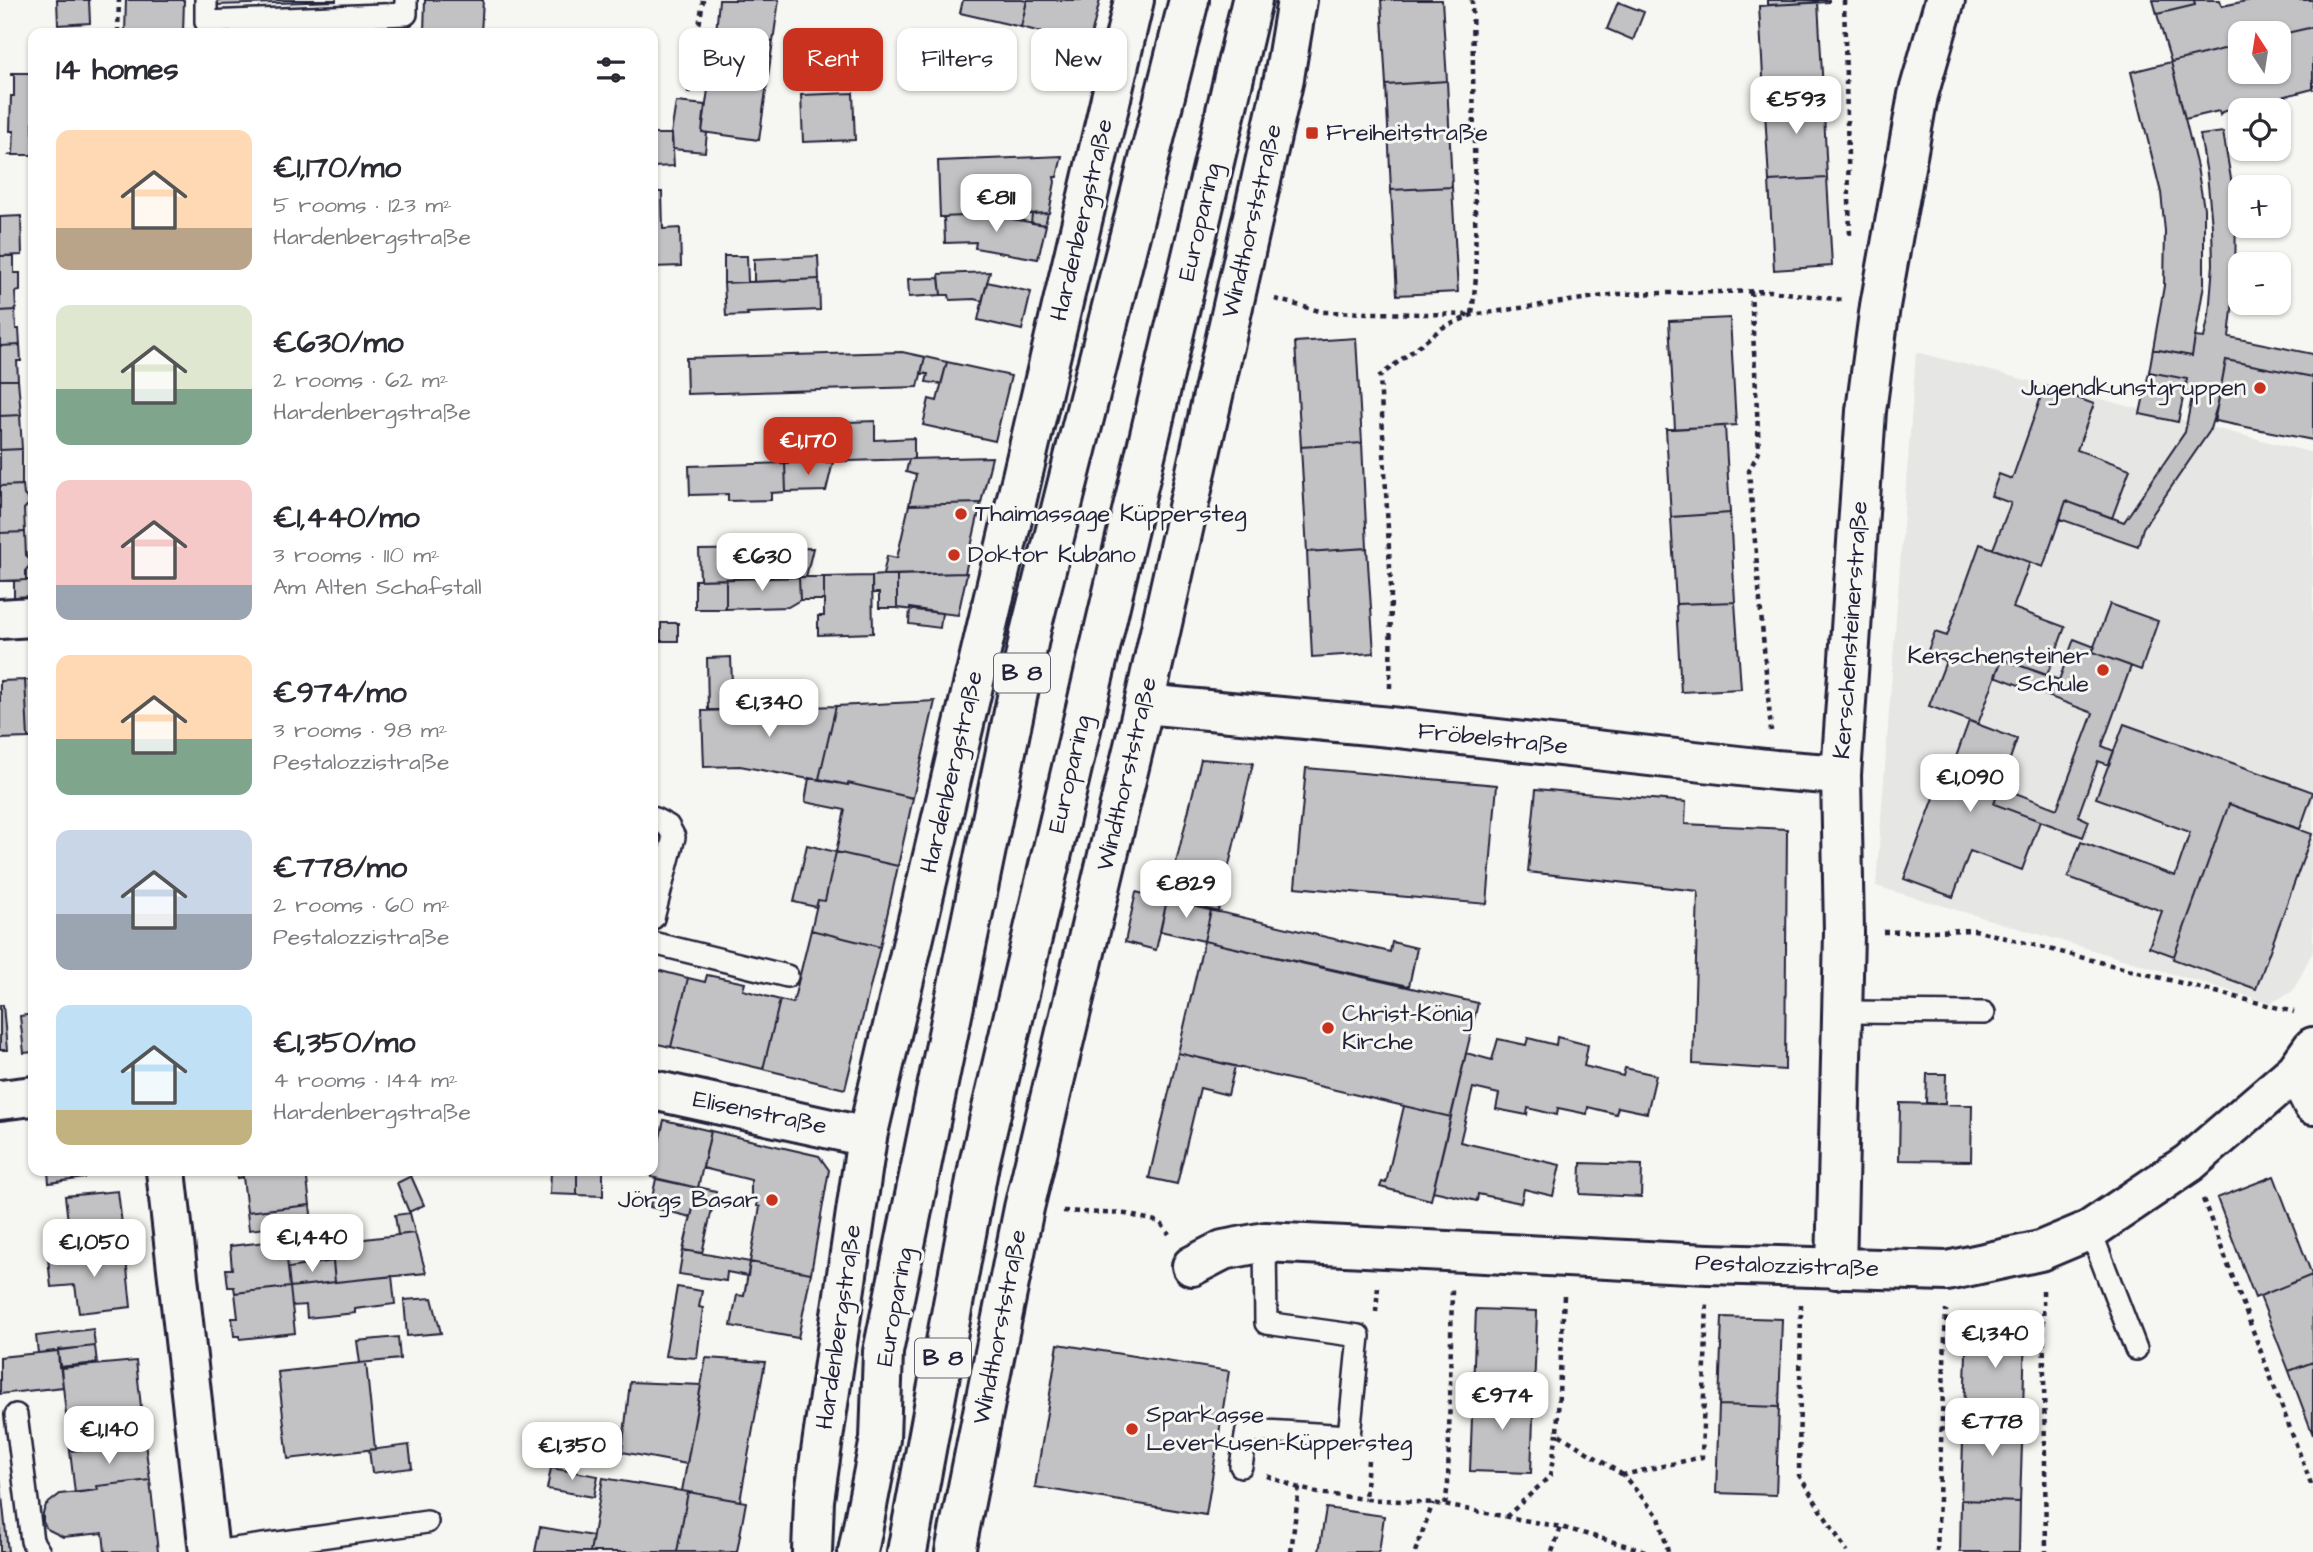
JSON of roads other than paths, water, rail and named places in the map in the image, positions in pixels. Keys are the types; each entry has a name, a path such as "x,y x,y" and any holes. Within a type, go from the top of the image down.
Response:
{"main road":[{"name":"Hardenbergstraße","path":"812,1552 814,1500 867,1136 1134,0"},
{"name":"Europaring","path":"858,1552 880,1439 883,1352 1031,629 1189,0"},
{"name":"Europaring","path":"907,1552 979,1164 1252,0"},
{"path":"1284,78 1297,0"},
{"name":"Windthorststraße","path":"955,1552 1024,1208 1144,704 1284,78 1311,0"},
{"name":"Kerschensteinerstraße","path":"1819,1268 1842,1012 1844,933 1841,775 1866,411 1880,306 1918,95 1945,0"},
{"path":"0,618 28,617"},
{"name":"Fröbelstraße","path":"1144,704 1841,775"},
{"path":"2303,1044 2313,1105"},
{"name":"Pestalozzistraße","path":"1192,1266 1223,1250 1265,1242 1708,1264 1947,1271 2040,1251 2090,1230 2189,1163 2303,1044"},
{"name":"Elisenstraße","path":"658,1091 867,1136"},
{"path":"0,1100 28,1097"},
{"path":"167,1176 211,1552"}],"lane":[{"path":"206,0 206,22 406,14 406,0"},
{"path":"658,821 668,826 674,837 658,899"},
{"path":"658,944 788,976"},
{"path":"1842,1012 1984,1013"},
{"path":"2090,1230 2136,1349"},
{"path":"1241,1466 1247,1430 1349,1436 1359,1336 1266,1323 1265,1242"},
{"path":"16,1415 32,1541 38,1552"},
{"path":"211,1552 427,1522"}],"place":[{"name":"Freiheitstraße","path":"1312,133"},
{"name":"Jugendkunstgruppen","path":"2260,388"},
{"name":"Thaimassage Küppersteg","path":"961,514"},
{"name":"Doktor Kubano","path":"954,555"},
{"name":"Kerschensteiner Schule","path":"2103,670"},
{"name":"Christ-König Kirche","path":"1328,1028"},
{"name":"Jörgs Basar","path":"772,1200"},
{"name":"Sparkasse Leverkusen-Küppersteg","path":"1132,1429"}]}
